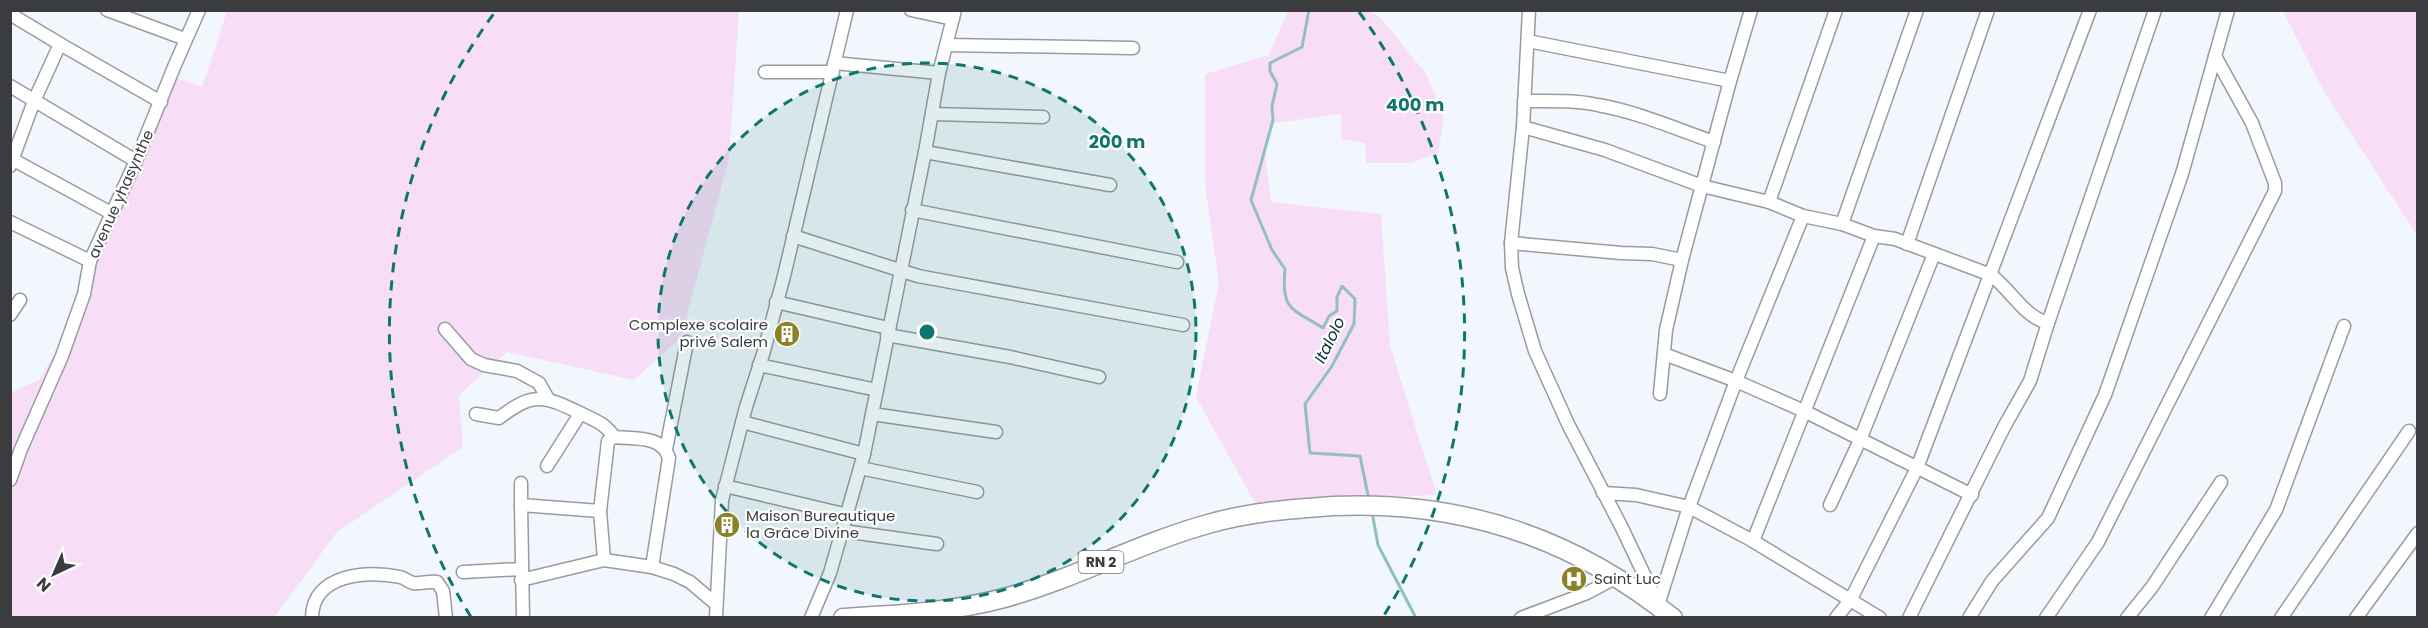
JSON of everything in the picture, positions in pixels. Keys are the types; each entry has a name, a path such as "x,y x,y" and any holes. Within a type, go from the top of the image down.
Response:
{"highway":[{"name":"RN 2","path":"843,618 982,603 1026,591 1172,535 1209,524 1275,510 1359,504 1465,515 1548,541 1617,577 1673,618"}],"street":[{"path":"107,10 185,39"},
{"name":"avenue yhasynthe","path":"10,480 77,315 84,294 90,261 136,161 199,10"},
{"path":"716,618 721,513 725,486 793,236 847,10"},
{"path":"811,618 830,573 864,454 939,73 954,15 911,10"},
{"path":"1529,10 1523,127 1511,243 1518,294 1535,351 1658,605"},
{"path":"1660,394 1666,330 1682,260 1751,10"},
{"path":"1769,202 1836,10"},
{"path":"1842,224 1917,10"},
{"path":"1907,244 1988,10"},
{"path":"1836,618 1851,599 1917,468 2090,10"},
{"path":"1909,618 2030,381 2155,10"},
{"path":"1969,618 1992,581 2048,518 2105,395 2182,174 2228,10"},
{"path":"10,14 161,102"},
{"path":"1528,41 1730,81"},
{"path":"60,44 34,101 11,161 111,213"},
{"path":"947,45 1133,48"},
{"path":"2046,618 2098,542 2276,192 2275,183 2252,123 2215,56"},
{"path":"765,72 833,68 939,73"},
{"path":"10,86 136,161"},
{"path":"1524,101 1571,101 1622,110 1714,142"},
{"path":"932,114 1043,117"},
{"path":"1523,127 1605,150 1702,186 1769,202 1803,216 1842,224 1934,254 2000,281 2037,320 2048,323"},
{"path":"925,152 1110,185"},
{"path":"912,210 1177,262"},
{"path":"1658,605 1689,507 1736,381 1803,216"},
{"path":"10,222 90,261"},
{"path":"793,236 900,271 1183,325"},
{"path":"1753,541 1874,236"},
{"path":"1511,243 1652,254 1682,260"},
{"path":"1830,505 1860,440 1934,254"},
{"path":"10,315 20,300"},
{"path":"776,302 887,332 1099,377"},
{"path":"2211,618 2276,510 2344,326"},
{"path":"445,329 471,358 484,365 517,371 540,383 548,399"},
{"path":"666,449 687,342"},
{"path":"1664,354 1736,381 1804,411 1972,495"},
{"path":"759,365 877,390"},
{"path":"476,414 499,418 519,403 542,398 557,401 607,426 614,437"},
{"path":"547,466 580,414"},
{"path":"872,414 996,432"},
{"path":"742,422 864,454"},
{"path":"2281,618 2409,431"},
{"path":"614,437 659,442 666,449 669,458 652,567"},
{"path":"604,560 600,511 606,446 614,437"},
{"path":"860,468 977,492"},
{"path":"2127,618 2152,587 2221,482"},
{"path":"521,483 523,618"},
{"path":"725,486 848,515"},
{"path":"1603,493 1636,495 1689,507 1753,541 1880,618"},
{"path":"521,505 600,511"},
{"path":"843,531 937,544"},
{"path":"2356,618 2418,533"},
{"path":"463,572 521,575 604,560 652,567 690,582 716,604"},
{"path":"312,618 312,608 317,594 326,585 354,576 377,574 402,577 414,583 437,582 443,591 446,618"},
{"path":"1521,618 1587,593 1617,577"}],"shaded area":[{"path":"227,11 739,11 729,159 681,337 634,380 507,352 459,395 463,447 337,532 274,617 11,617 10,393 39,380 54,355 89,271 93,241 167,75 202,87"},
{"path":"1288,11 1370,11 1381,18 1427,75 1444,119 1438,153 1411,163 1366,163 1365,143 1341,139 1341,114 1274,123 1265,152 1271,202 1381,214 1390,346 1437,495 1255,503 1196,397 1219,283 1205,184 1205,74 1269,55"},
{"path":"2283,11 2417,11 2417,235 2324,92"}],"waterway":[{"name":"Italolo","path":"1309,10 1302,47 1270,63 1270,71 1277,84 1272,106 1273,120 1251,200 1272,250 1285,269 1285,293 1290,306 1323,328 1329,316 1337,311 1337,297 1342,286 1355,299 1354,324 1332,366 1305,404 1310,453 1360,456 1369,500"},
{"name":"Italolo","path":"1372,512 1378,545 1416,618"}],"place":[{"name":"Complexe scolaire privé Salem","path":"787,334"},
{"name":"Maison Bureautique la Grâce Divine","path":"727,525"},
{"name":"Saint Luc","path":"1574,579"}]}
